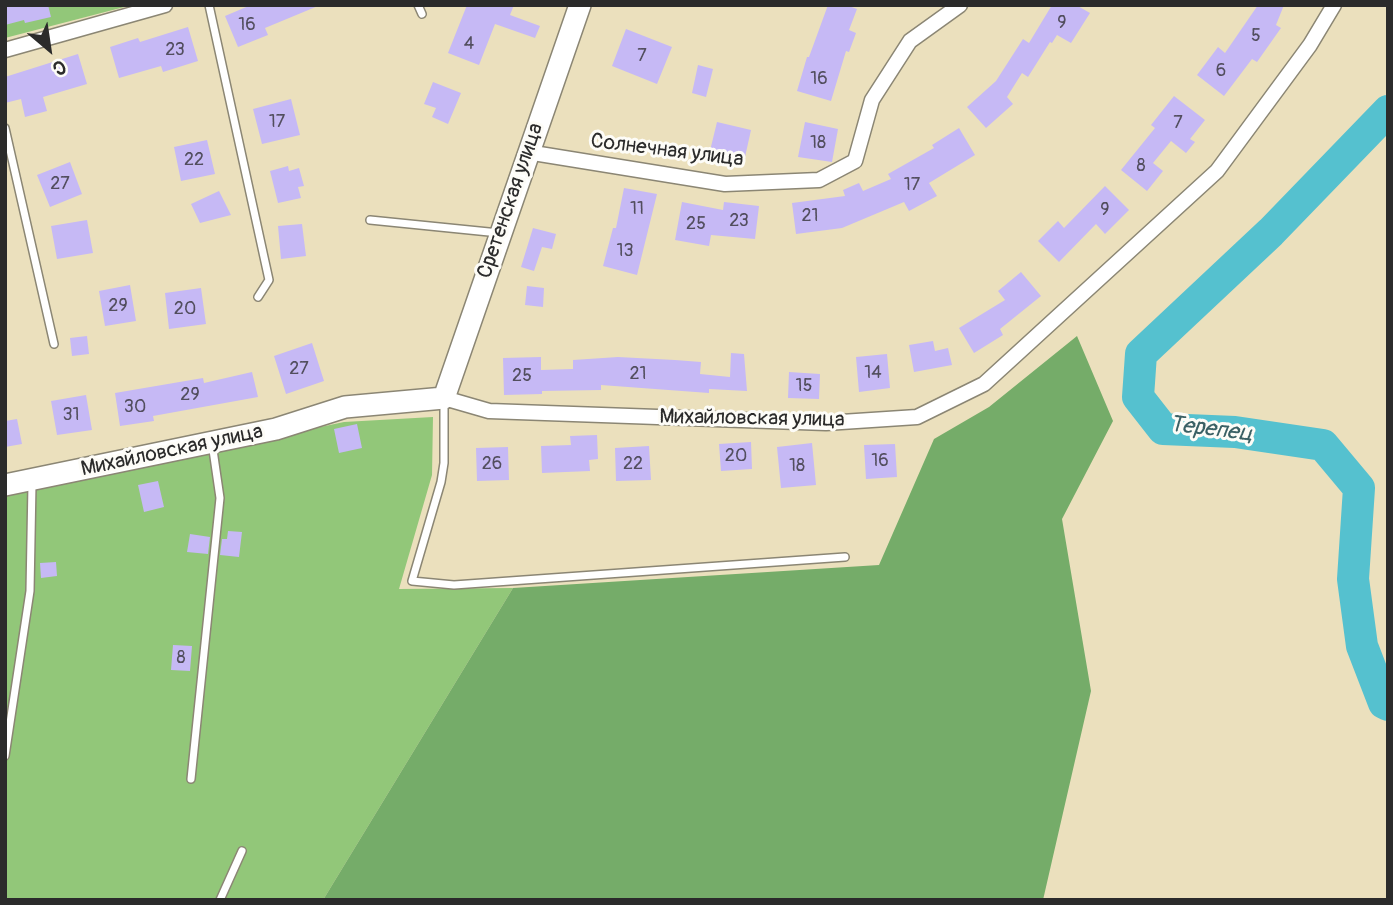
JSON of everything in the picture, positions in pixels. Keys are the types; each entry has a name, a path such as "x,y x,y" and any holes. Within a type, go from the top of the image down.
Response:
{"street":[{"path":"5,50 165,5"},
{"name":"Сретенская улица","path":"444,398 580,5"},
{"name":"Солнечная улица","path":"527,152 725,184 819,180 855,161 872,100 910,41 960,5"},
{"name":"Михайловская улица","path":"5,485 276,429 345,407 444,398 489,411 826,423 917,417 984,384 1217,171 1310,45 1334,5"}],"lane":[{"path":"209,5 269,280 258,297"},
{"path":"418,5 422,14"},
{"path":"5,128 54,344"},
{"path":"370,220 500,233"},
{"path":"444,398 442,472 412,581 454,585 845,556"},
{"path":"191,779 220,498 212,442"},
{"path":"5,756 30,591 32,480"},
{"path":"220,900 242,851"}],"green space":[{"path":"5,5 132,5 5,38"},
{"path":"1077,336 1113,421 1062,519 1091,691 1043,900 323,900 513,588 879,565 934,439 989,407"},
{"path":"433,417 432,475 399,589 513,588 323,900 5,900 5,494 344,422"}],"building":[{"path":"5,5 48,5 51,17 5,25"},
{"path":"251,5 318,6 265,28 268,35 238,47 225,16"},
{"path":"467,5 514,5 510,15 540,26 535,38 495,24 479,65 448,53"},
{"path":"828,5 846,5 857,9 849,30 856,33 849,52 846,51 831,101 797,91 807,57"},
{"path":"1052,5 1076,5 1090,13 1071,43 1057,35 1052,43 1050,42 1028,77 1022,73 1007,97 1013,104 986,128 967,107 996,81 1023,39 1029,43"},
{"path":"1258,5 1284,5 1276,25 1281,28 1257,62 1252,59 1224,96 1197,75 1218,47 1225,53"},
{"path":"188,27 198,61 163,72 161,66 119,78 110,47 138,38 140,42"},
{"path":"626,29 672,47 657,84 612,66"},
{"path":"78,54 87,84 43,97 47,111 25,117 21,99 5,103 5,77"},
{"path":"698,65 713,69 706,97 692,93"},
{"path":"433,82 461,93 448,124 432,117 436,108 424,104"},
{"path":"1174,96 1205,120 1190,139 1195,142 1186,153 1171,141 1153,163 1163,171 1147,191 1121,170 1155,128 1151,125"},
{"path":"291,99 300,135 262,144 253,109"},
{"path":"717,122 751,130 743,166 708,159"},
{"path":"805,122 838,129 832,162 798,157"},
{"path":"959,128 975,155 929,183 937,196 909,211 904,202 842,228 796,234 792,203 845,196 843,190 859,183 863,191 891,179 888,174 934,148 932,145"},
{"path":"207,140 215,174 181,181 174,147"},
{"path":"70,162 82,194 50,207 37,175"},
{"path":"288,166 289,171 299,168 304,186 298,187 301,198 278,203 270,171"},
{"path":"1105,186 1129,210 1105,234 1096,224 1059,262 1038,241 1058,221 1064,228"},
{"path":"624,188 657,194 637,275 603,266 613,228 616,228"},
{"path":"219,191 231,215 200,223 191,204"},
{"path":"682,202 723,210 724,202 759,206 755,239 711,235 709,246 675,240"},
{"path":"87,220 93,253 57,259 51,226"},
{"path":"302,224 306,256 281,259 278,226"},
{"path":"533,228 556,234 552,249 542,247 534,271 521,267"},
{"path":"1021,272 1041,296 1000,329 1003,335 974,353 959,328 1005,300 998,291"},
{"path":"130,285 136,321 105,326 99,291"},
{"path":"527,286 544,288 543,307 525,305"},
{"path":"201,288 206,324 169,329 165,293"},
{"path":"87,336 89,354 72,356 70,338"},
{"path":"933,341 935,351 948,348 952,365 914,372 909,345"},
{"path":"312,343 324,381 286,394 274,356"},
{"path":"731,353 744,354 747,391 709,389 709,393 601,385 601,390 504,395 503,358 541,357 541,370 573,369 573,360 618,357 701,362 700,374 730,377"},
{"path":"887,354 890,388 859,392 856,357"},
{"path":"252,372 258,397 153,416 154,421 120,426 115,393 203,378 204,383"},
{"path":"789,372 820,374 819,399 788,398"},
{"path":"86,395 92,430 57,435 51,401"},
{"path":"17,419 22,444 5,447 5,421"},
{"path":"357,424 362,448 339,453 334,429"},
{"path":"597,435 598,459 589,460 590,471 542,473 541,446 571,445 570,436"},
{"path":"751,442 752,469 721,471 719,444"},
{"path":"812,443 816,485 781,488 777,447"},
{"path":"895,444 897,477 866,479 864,445"},
{"path":"649,446 651,480 616,481 615,448"},
{"path":"508,447 509,480 477,481 476,448"},
{"path":"158,481 164,507 144,512 138,485"},
{"path":"228,531 242,532 239,557 220,555 222,539 227,539"},
{"path":"190,534 210,537 208,554 187,552"},
{"path":"56,562 57,576 41,578 40,563"},
{"path":"173,645 192,646 190,671 171,670"}],"waterway":[{"name":"Терепец","path":"1388,111 1271,232 1141,354 1138,397 1163,429 1235,432 1323,445 1359,488 1353,579 1362,646 1384,703 1388,705"}]}
